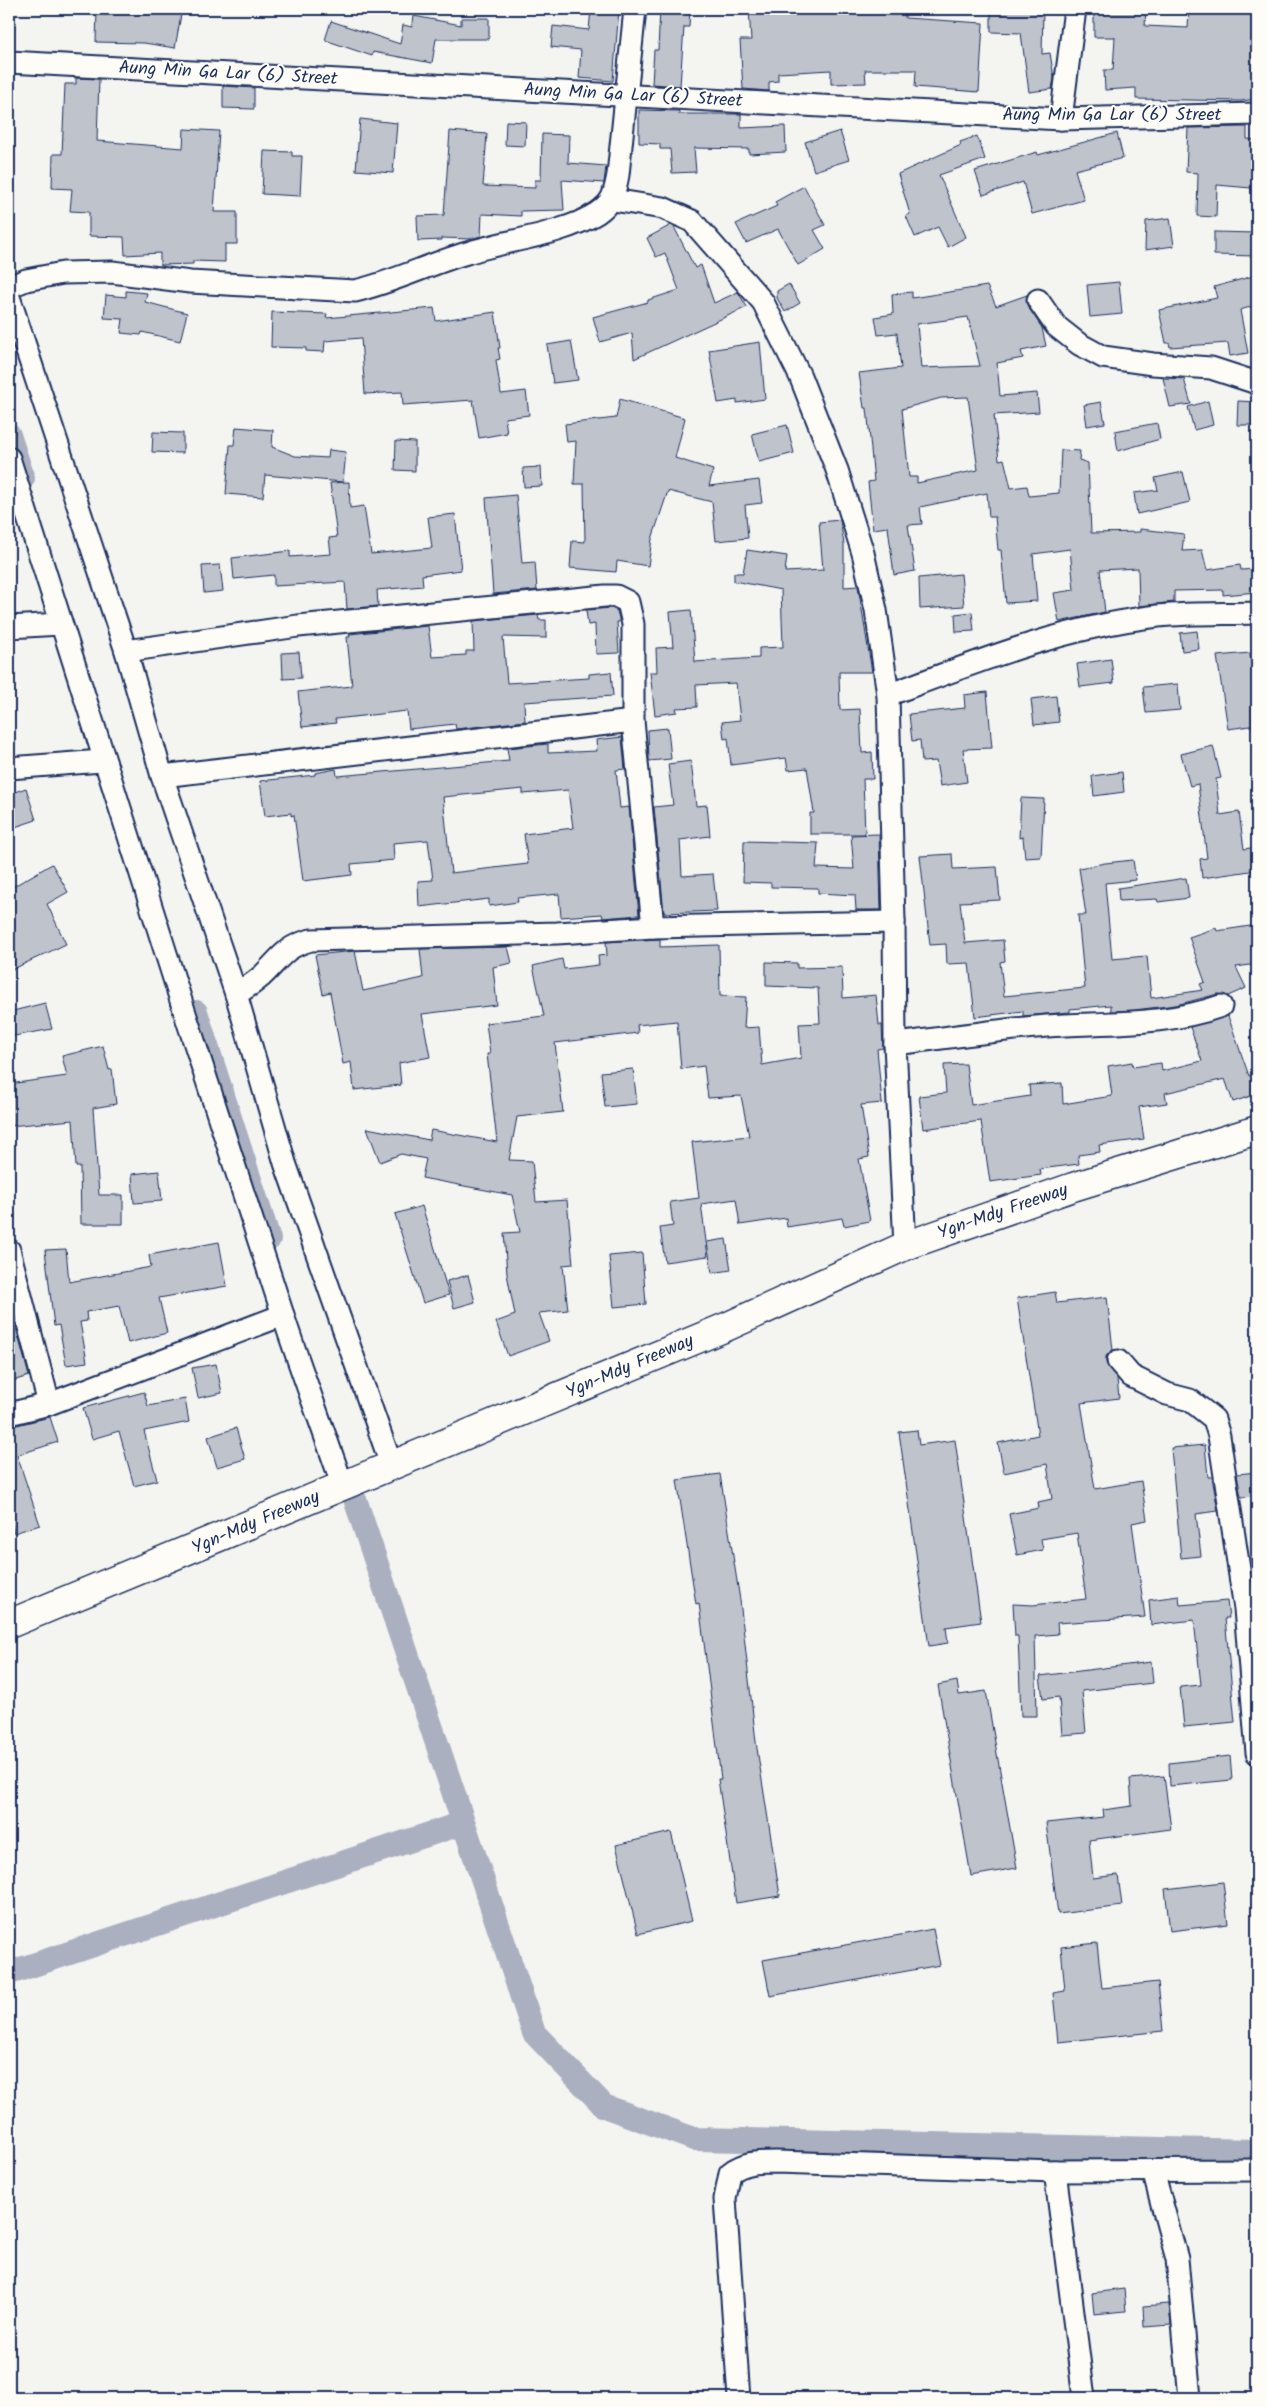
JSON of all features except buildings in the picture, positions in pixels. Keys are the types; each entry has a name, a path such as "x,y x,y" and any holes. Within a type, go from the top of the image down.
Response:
{"main road":[{"name":"Ygn-Mdy Freeway","path":"9,1624 392,1467 726,1327 906,1246 1073,1187 1257,1130"}],"street":[{"path":"9,287 26,280 63,273 112,272 190,282 355,291 382,284 466,253 575,224 597,213 613,200 618,175 635,9"},
{"path":"1061,119 1075,9"},
{"name":"Aung Min Ga Lar (6) Street","path":"9,62 1061,119 1257,114"},
{"path":"613,200 663,208 692,221 763,302 800,376 837,470 863,553 876,610 888,695 894,922 894,1044 906,1246"},
{"path":"9,297 126,651 162,776 236,994 286,1163 392,1467"},
{"path":"1038,300 1056,326 1079,344 1102,357 1153,364 1212,368 1257,383"},
{"path":"9,458 102,760 283,1315 343,1487"},
{"path":"126,651 298,626 616,596 628,602 633,624 633,721 653,927"},
{"path":"888,695 1016,647 1088,629 1159,616 1257,614"},
{"path":"9,627 60,624"},
{"path":"162,776 633,721"},
{"path":"9,768 102,760"},
{"path":"236,994 261,977 283,952 294,944 311,940 557,933 653,927 894,922"},
{"path":"894,1044 1046,1026 1169,1019 1196,1015 1221,1006"},
{"path":"9,1250 48,1404"},
{"path":"9,1414 48,1404 283,1315"},
{"path":"1118,1361 1131,1376 1167,1394 1190,1400 1214,1419 1219,1436 1245,1609 1257,1741"},
{"path":"739,2398 725,2199 730,2174 738,2167 751,2162 776,2162 1055,2171 1257,2170"},
{"path":"1055,2171 1084,2398"},
{"path":"1153,2171 1177,2259 1190,2398"}],"waterway":[{"path":"9,435 23,478"},
{"path":"196,1012 269,1239"},
{"path":"356,1502 534,2033 604,2106 694,2139 1257,2151"},
{"path":"9,1973 463,1823"}]}
